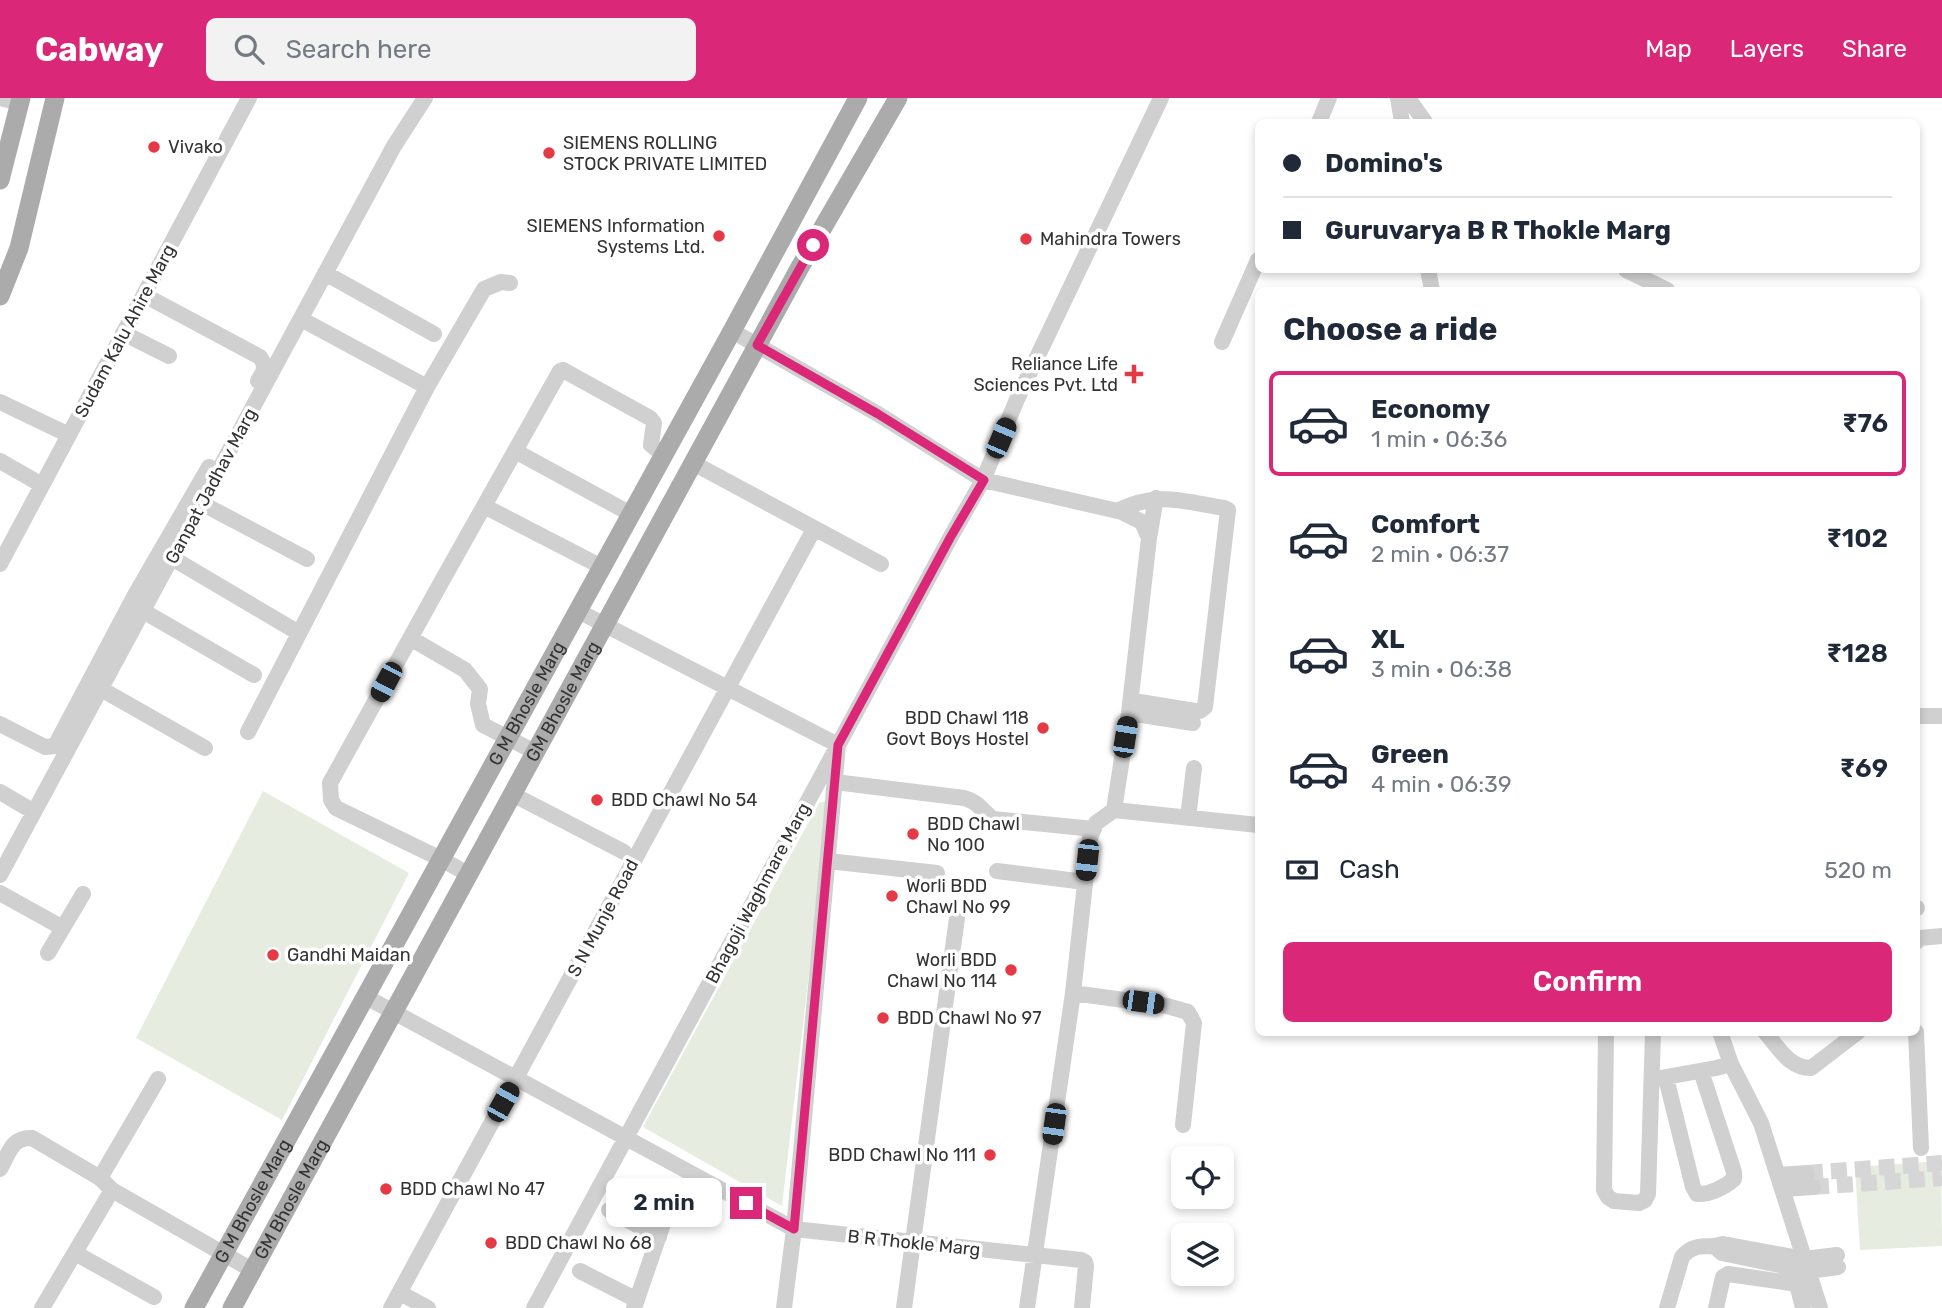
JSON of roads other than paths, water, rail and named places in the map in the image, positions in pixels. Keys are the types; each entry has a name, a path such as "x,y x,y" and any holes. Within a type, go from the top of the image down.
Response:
{"main road":[{"path":"0,296 19,248 55,98"},
{"name":"G M Bhosle Marg","path":"194,1308 858,98"},
{"name":"GM Bhosle Marg","path":"232,1308 757,345 898,98"},
{"path":"0,180 21,100"}],"street":[{"path":"0,98 21,100"},
{"name":"Sudam Kalu Ahire Marg","path":"0,564 249,98"},
{"name":"Ganpat Jadhav Marg","path":"0,875 394,146 425,98"},
{"name":"Bhagoji Waghmare Marg","path":"534,1308 950,538 984,480 1018,397 1161,98"},
{"path":"1320,119 1329,98"},
{"path":"1398,98 1402,119"},
{"path":"1408,98 1424,119"},
{"path":"1222,342 1255,267"},
{"path":"326,273 434,334"},
{"path":"1632,273 1661,287"},
{"path":"248,732 427,387 484,289 500,282 510,284"},
{"path":"0,724 45,747 55,746 135,595 264,370 260,357 144,295"},
{"path":"301,318 427,387"},
{"path":"732,331 878,414 984,480 1117,511 1142,522 1149,538"},
{"path":"123,333 169,356"},
{"path":"468,874 336,808 331,800 330,783 561,371 650,418 654,423 651,445 664,455"},
{"path":"0,401 69,435"},
{"path":"515,451 631,514"},
{"path":"0,461 42,485"},
{"path":"693,463 881,564"},
{"path":"1117,511 1142,500 1156,498 1176,499 1228,510 1205,707 1200,711 1135,708"},
{"path":"1114,810 1135,708 1149,538 1156,498"},
{"path":"201,503 307,559"},
{"path":"484,506 602,567"},
{"name":"S N Munje Road","path":"391,1308 814,529"},
{"path":"172,558 299,633"},
{"path":"143,611 254,675"},
{"path":"578,611 838,745 794,1229 784,1308"},
{"path":"410,638 465,670 480,689 478,704 483,725 535,752"},
{"path":"101,689 205,748"},
{"path":"1135,708 1194,723"},
{"path":"1920,716 1942,716"},
{"path":"1188,818 1194,768"},
{"path":"835,782 964,798 977,803 984,813 993,819 1094,829"},
{"path":"0,792 34,812"},
{"path":"512,794 624,852"},
{"path":"1027,1308 1073,993 1090,838 1096,823 1114,810 1255,825"},
{"path":"828,861 937,873"},
{"path":"997,871 1085,882"},
{"path":"0,893 63,928"},
{"path":"48,953 83,894"},
{"path":"904,1308 957,918"},
{"path":"1920,938 1942,936"},
{"path":"1073,993 1167,1006 1188,1012 1194,1023 1183,1125"},
{"path":"366,997 794,1229"},
{"path":"1606,1036 1604,1190 1614,1201 1639,1203 1646,1200 1659,1079"},
{"path":"1654,1036 1659,1079 1697,1195 1703,1195 1734,1179 1701,1071"},
{"path":"1721,1036 1731,1064 1761,1123 1805,1274 1820,1308"},
{"path":"1768,1036 1791,1063 1802,1068 1811,1068 1853,1036"},
{"path":"1916,1036 1921,1148"},
{"path":"1659,1079 1731,1064"},
{"path":"42,1308 75,1252 158,1079"},
{"path":"0,1169 20,1138 28,1137 39,1141 252,1270"},
{"path":"1780,1182 1810,1180"},
{"path":"609,1210 659,1237"},
{"path":"580,1271 636,1304 665,1218"},
{"name":"B R Thokle Marg","path":"794,1229 1081,1260 1086,1266 1082,1308"},
{"path":"1667,1308 1682,1258 1695,1247 1714,1246 1723,1252 1805,1274"},
{"path":"75,1252 154,1297"},
{"path":"1716,1308 1723,1277 1728,1274 1805,1274 1838,1261"},
{"path":"1803,1308 1805,1274"},
{"path":"400,1293 428,1308"}],"tunnel":[{"path":"1807,1173 1942,1163"},
{"path":"1813,1187 1942,1178"}],"place":[{"name":"Vivako","path":"154,147"},
{"name":"SIEMENS ROLLING STOCK PRIVATE LIMITED","path":"549,153"},
{"name":"SIEMENS Information Systems Ltd.","path":"719,236"},
{"name":"Mahindra Towers","path":"1026,239"},
{"name":"Reliance Life Sciences Pvt. Ltd","path":"1134,374"},
{"name":"BDD Chawl 118 Govt Boys Hostel","path":"1043,728"},
{"name":"BDD Chawl No 54","path":"597,800"},
{"name":"BDD Chawl No 100","path":"913,834"},
{"name":"Worli BDD Chawl No 99","path":"892,896"},
{"name":"Gandhi Maidan","path":"273,955"},
{"name":"Worli BDD Chawl No 114","path":"1011,970"},
{"name":"BDD Chawl No 97","path":"883,1018"},
{"name":"BDD Chawl No 111","path":"990,1155"},
{"name":"BDD Chawl No 47","path":"386,1189"},
{"name":"BDD Chawl No 68","path":"491,1243"}]}
